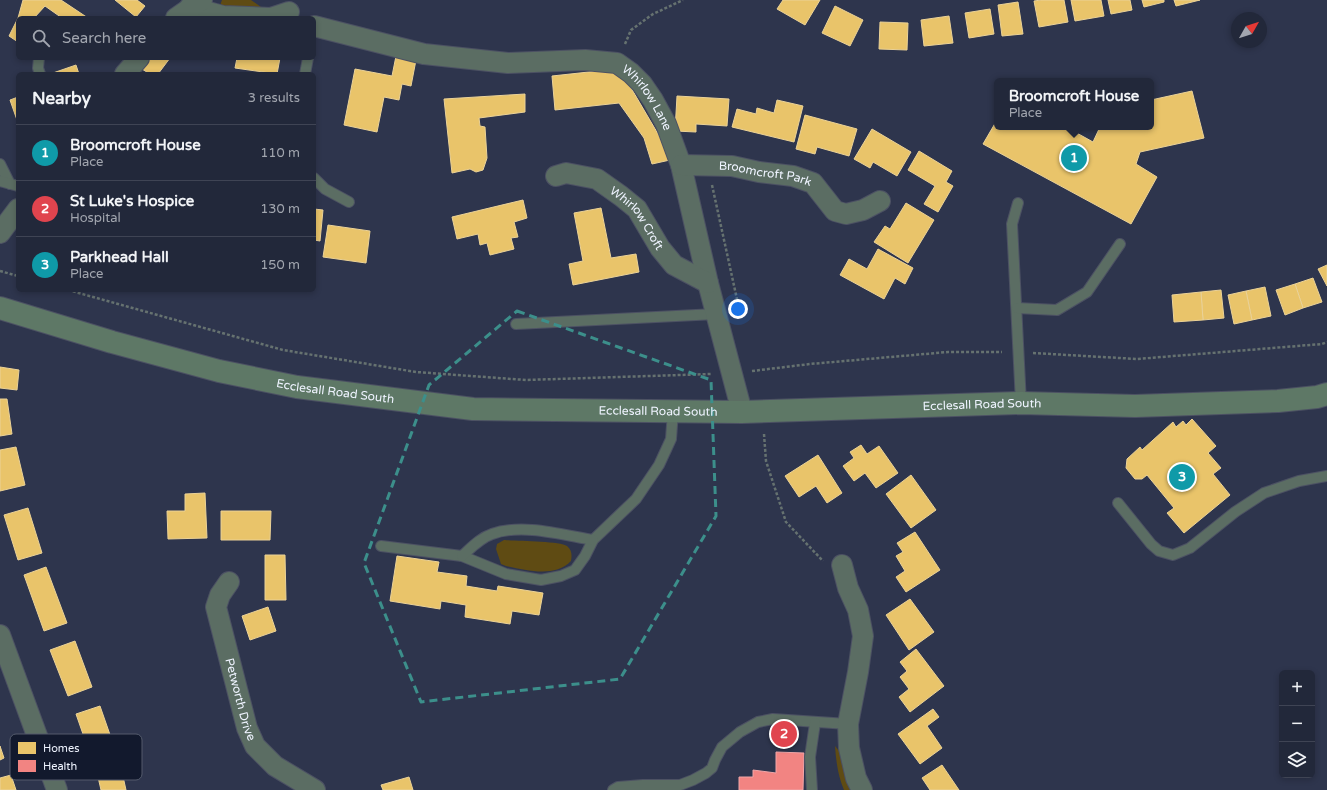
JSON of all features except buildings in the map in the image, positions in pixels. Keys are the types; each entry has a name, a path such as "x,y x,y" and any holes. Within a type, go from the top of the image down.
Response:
{"main road":[{"name":"Ecclesall Road South","path":"0,308 112,342 212,369 297,387 473,409 752,411 1021,403 1135,406 1278,401 1317,397 1327,394"}],"street":[{"path":"272,0 294,15"},
{"path":"194,5 223,16"},
{"name":"Whirlow Lane","path":"316,27 424,54 508,63 585,60 617,63 631,73 642,84 653,100 666,124 680,165 708,283 732,373 752,411"},
{"path":"127,72 138,60"},
{"name":"Broomcroft Park","path":"680,165 732,166 759,172 793,176 813,183 835,211 846,214 863,210 880,201"},
{"name":"Whirlow Croft","path":"556,176 566,173 598,179 637,209 660,248 674,265 708,283"},
{"path":"0,234 16,212"},
{"path":"842,565 848,588 858,610 863,636 848,724 849,748 856,778 862,790"},
{"name":"Petworth Drive","path":"229,582 220,595 216,607 247,728 255,746 275,766 315,790"},
{"path":"0,635 36,734"},
{"path":"53,780 57,790"}],"lane":[{"path":"39,60 39,72"},
{"path":"305,72 308,60"},
{"path":"0,164 14,185"},
{"path":"316,180 325,189 348,202"},
{"path":"0,181 14,185"},
{"path":"1018,203 1012,224 1021,403"},
{"path":"1017,308 1057,310 1087,292 1120,244"},
{"path":"516,324 716,314"},
{"path":"381,546 462,556 506,574 541,580 561,576 575,570 594,540 636,499 659,465 670,439 673,411"},
{"path":"1118,503 1151,544 1159,551 1173,555 1190,548 1235,512 1264,493 1299,481 1327,476"},
{"path":"462,556 476,542 491,534 515,529 549,532 594,540"},
{"path":"613,790 618,787 643,785 680,785 693,780 712,768 722,747 740,732 758,722 773,719 848,724"},
{"path":"812,790 810,758 815,723"}],"path":[{"path":"617,63 631,30 653,14 683,0"},
{"path":"708,165 740,318"},
{"path":"0,271 16,275"},
{"path":"75,292 283,350 416,372 526,380 732,373 810,364 948,352 1019,352 1137,359 1291,347 1322,344 1327,342"},
{"path":"752,411 766,461 786,522 848,588"}],"highlighted area":[{"path":"517,311 711,380 716,516 620,679 421,702 364,563 429,385"}],"shaded area":[{"path":"222,0 251,0 261,7 219,8"},
{"path":"504,540 563,544 571,551 571,561 557,570 549,571 531,571 506,566 501,564 496,549 497,544"},
{"path":"835,746 843,756 848,783 851,790 844,790 842,785"}],"place":[{"name":"Broomcroft House","path":"1074,158"},
{"name":"Parkhead Hall","path":"1182,477"},
{"name":"St Luke's Hospice","path":"784,734"}]}
